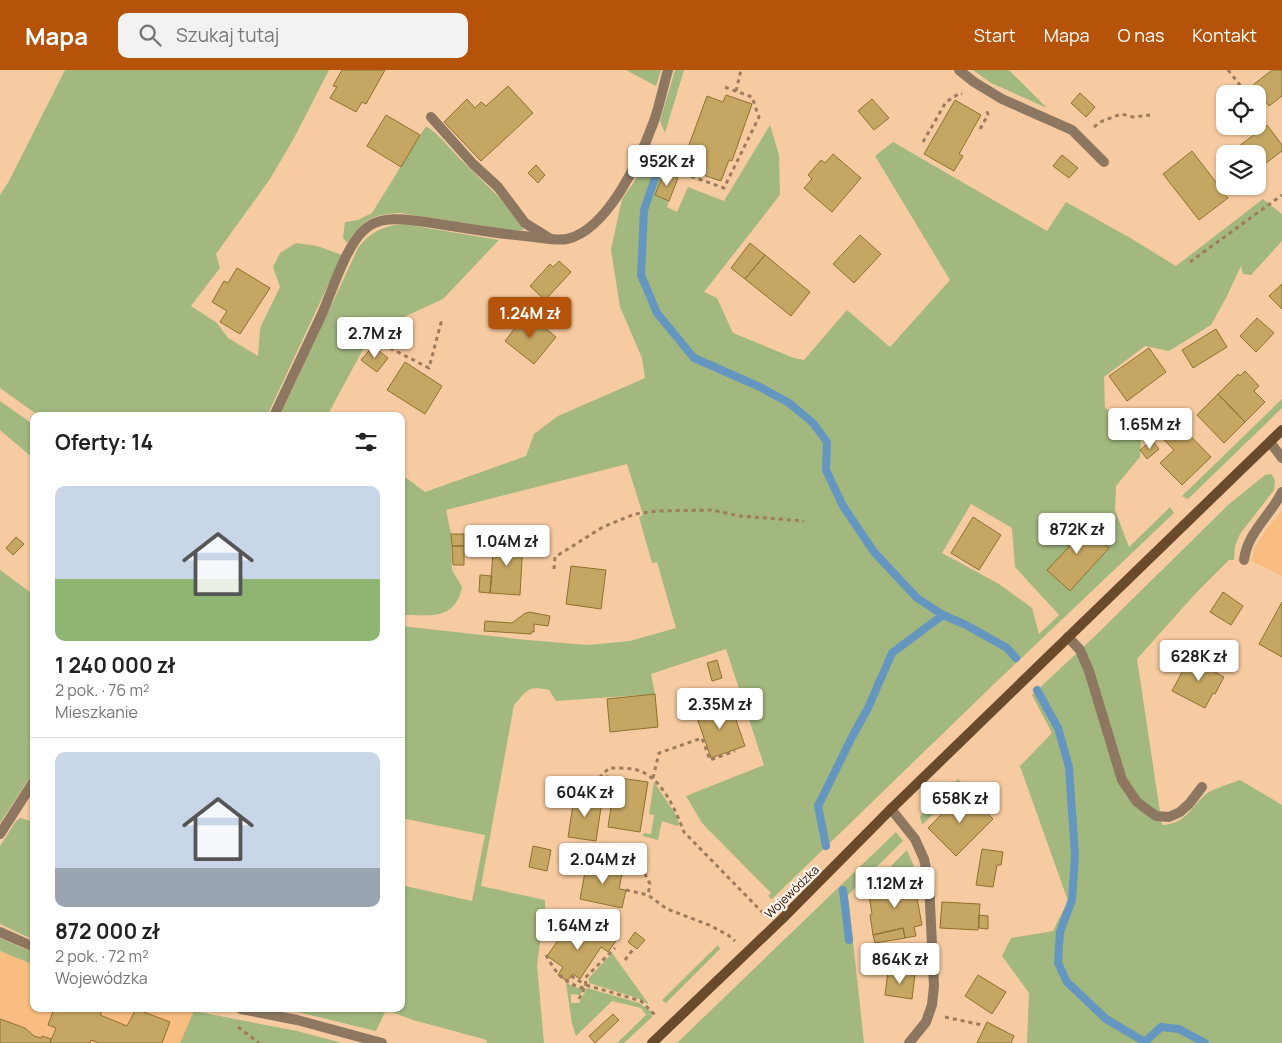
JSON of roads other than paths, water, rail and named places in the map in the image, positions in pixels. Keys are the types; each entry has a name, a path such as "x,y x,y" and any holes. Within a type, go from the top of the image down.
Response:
{"main road":[{"name":"Wojewódzka","path":"652,1043 782,919 891,810 1282,430"}],"street":[{"path":"276,412 346,258 363,230 373,223 397,218 550,239 565,240 580,235 607,210 645,145 655,119 668,70"},
{"path":"959,70 974,82 1002,99 1072,130 1104,162"},
{"path":"431,117 472,164 498,187 525,223 550,239"},
{"path":"1270,442 1282,458"},
{"path":"1244,560 1245,549 1250,538 1282,492"},
{"path":"1068,637 1080,650 1089,671 1122,780 1137,802 1156,816 1169,817 1180,812 1189,804 1202,787"},
{"path":"0,834 30,787"},
{"path":"891,810 915,839 924,859 929,883 934,986 932,1005 926,1022 909,1043"},
{"path":"0,932 30,945"},
{"path":"256,1012 304,1022 382,1043"}],"waterway":[{"path":"657,172 644,210 641,275 657,313 694,358 760,387 789,403 813,423 827,442 826,470 843,506 874,552 917,598 943,615 966,625 1007,648 1016,658"},
{"path":"826,846 818,806 868,708 892,653 943,615"},
{"path":"1037,690 1058,728 1069,767 1075,855 1072,900 1060,932 1058,963 1067,982 1106,1019 1145,1042 1161,1027 1179,1029 1205,1043"},
{"path":"843,890 849,940"}]}
